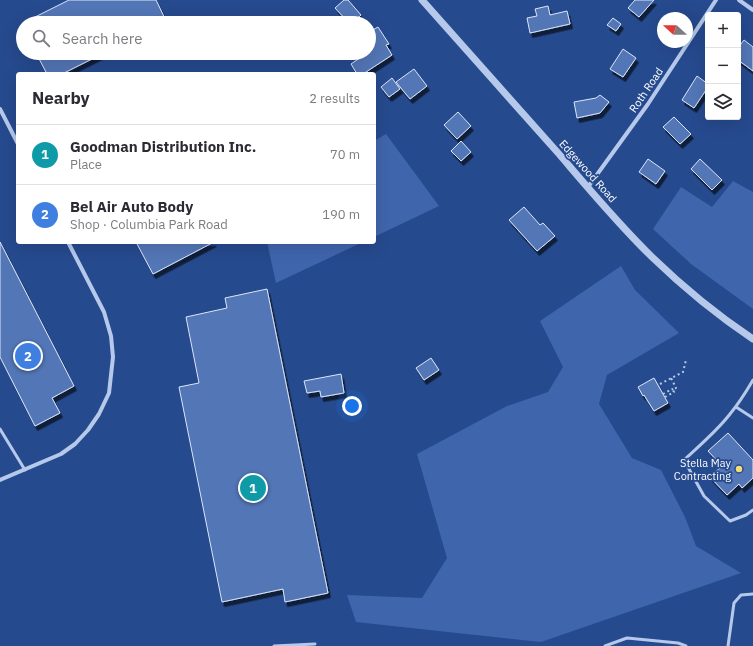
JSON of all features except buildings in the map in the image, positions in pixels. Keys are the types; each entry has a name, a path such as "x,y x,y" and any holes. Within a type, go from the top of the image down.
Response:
{"street":[{"name":"Edgewood Road","path":"422,0 652,257 690,292 753,339"},
{"name":"Roth Road","path":"588,187 648,104 716,0"},
{"path":"739,0 753,10"},
{"path":"0,109 16,140"},
{"path":"0,480 61,454 75,444 88,430 109,392 113,357 104,312 69,244"}],"lane":[{"path":"753,380 730,415 684,460 704,496 730,521 746,515 753,510"},
{"path":"736,407 753,418"},
{"path":"0,429 25,470"},
{"path":"728,646 734,603 741,594 753,594"},
{"path":"605,646 627,638 678,643 686,646"},
{"path":"274,646 315,644"}],"path":[{"path":"660,384 683,372 686,360"},
{"path":"665,397 674,392 673,390 676,388 671,378"},
{"path":"663,394 672,389 673,390"}],"shaded area":[{"path":"386,134 439,206 376,236 376,140"},
{"path":"733,181 753,192 753,309 691,264 653,229 681,187 712,207"},
{"path":"267,244 359,244 276,283"},
{"path":"621,266 635,290 679,333 607,375 599,404 632,458 661,470 685,517 696,546 741,573 541,642 356,622 347,595 422,598 447,558 417,454 507,406 548,392 563,367 540,321"}],"place":[{"name":"Bel Air Auto Body","path":"28,356"},
{"name":"Stella May Contracting","path":"739,469"},
{"name":"Goodman Distribution Inc.","path":"253,488"}]}
